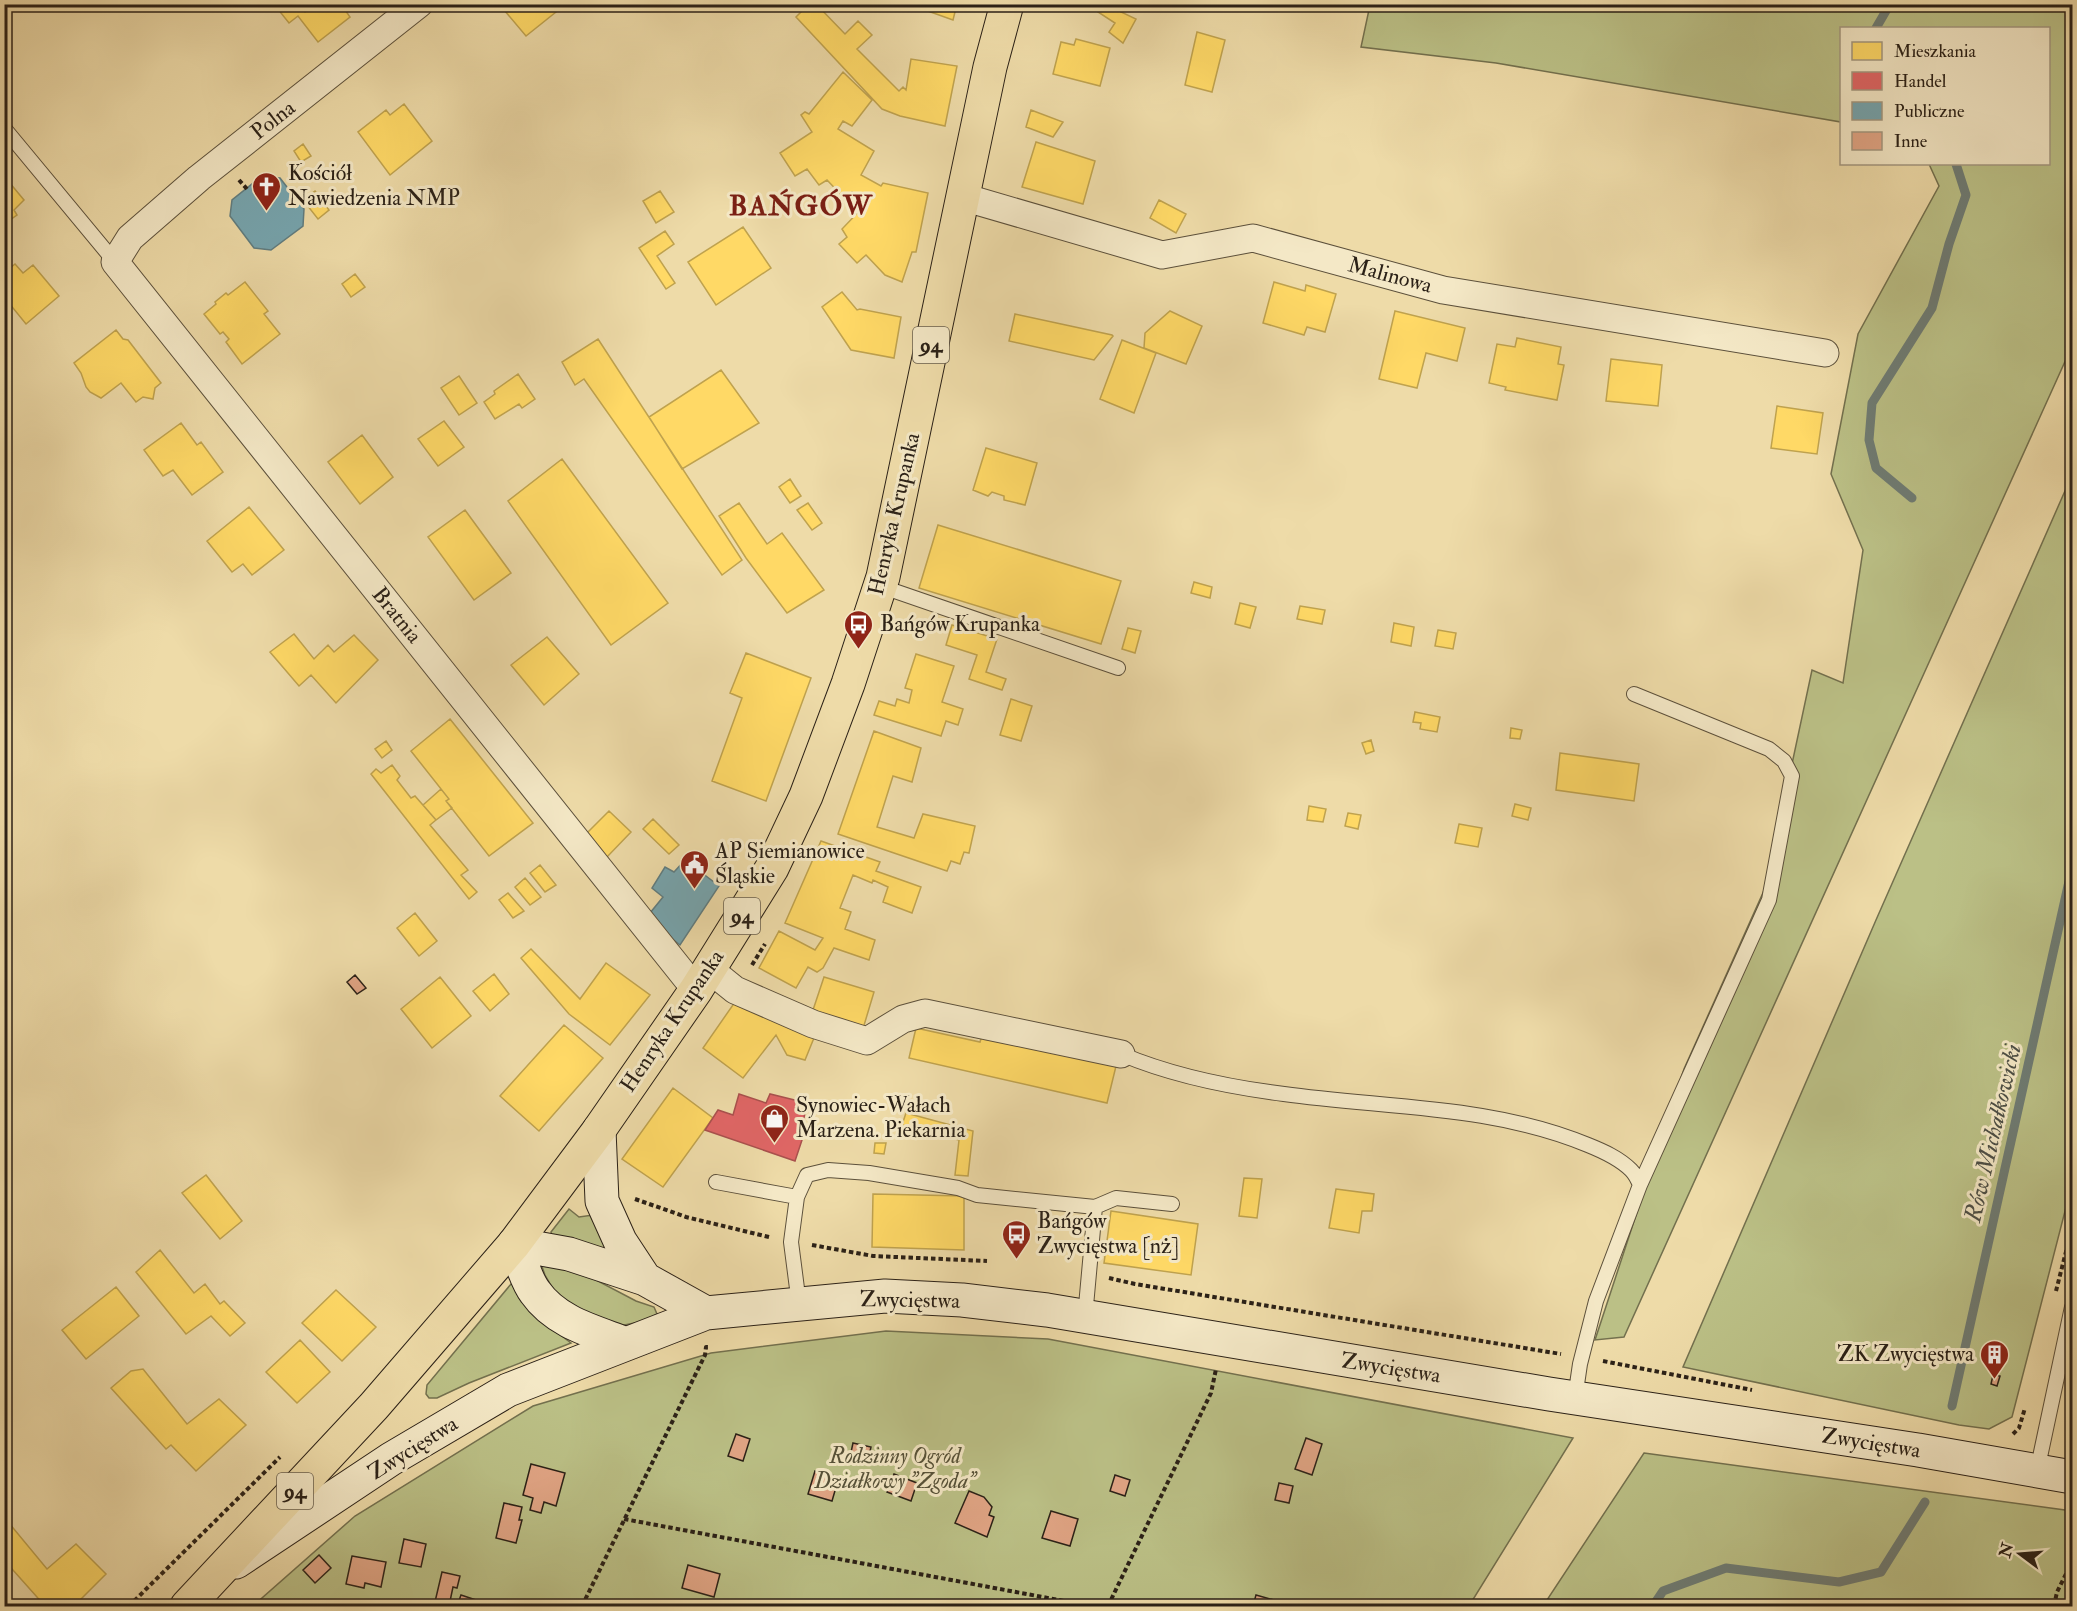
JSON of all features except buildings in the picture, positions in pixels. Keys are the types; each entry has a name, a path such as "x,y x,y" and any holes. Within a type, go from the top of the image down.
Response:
{"main road":[{"name":"Henryka Krupanka","path":"215,1576 374,1406 514,1244 599,1130 702,980 772,868 806,796 848,684 880,586 990,66 1007,4"},
{"path":"599,1130 602,1201 620,1241 645,1280"},
{"path":"514,1244 569,1254 645,1280 706,1313"},
{"path":"514,1244 534,1291 551,1311 572,1323 624,1343"},
{"name":"Zwycięstwa","path":"215,1576 391,1459 508,1389 706,1313 896,1297 962,1300 1085,1317 1575,1398 1918,1450 2073,1477"},
{"name":"94","path":"188,1606 215,1576"}],"street":[{"name":"Polna","path":"115,262 130,238 200,178 419,4"},
{"name":"Malinowa","path":"963,197 1162,255 1253,238 1443,290 1825,353"},
{"name":"Bratnia","path":"115,262 702,980 735,990 813,1024 867,1041 903,1019 925,1013 1121,1054"}],"lane":[{"path":"4,128 115,262"},
{"path":"880,586 1118,668"},
{"path":"1575,1398 1580,1364 1596,1301 1640,1185 1769,900 1792,776 1784,761 1769,749 1634,694"},
{"path":"1121,1054 1149,1066 1193,1078 1271,1092 1459,1112 1534,1125 1611,1155 1632,1170 1640,1185"},
{"path":"799,1304 791,1242 796,1197 807,1175 828,1170 869,1173 958,1188 977,1195 1095,1207 1116,1198 1172,1204"},
{"path":"716,1182 796,1197"},
{"path":"1085,1317 1095,1207"},
{"path":"2037,1471 2073,1307"}],"path":[{"path":"582,1606 705,1355 706,1347 717,1346"},
{"path":"1108,1606 1210,1392 1216,1367"},
{"path":"129,1606 287,1450"},
{"path":"624,1520 1091,1606"},
{"path":"2054,1606 2057,1592 2073,1562"}],"green space":[{"path":"1370,5 2072,5 2072,346 1624,1337 1595,1340 1684,1069 1766,886 1812,670 1843,683 1863,550 1831,474 1858,334 1939,186 1929,165 2050,165 2050,27 1840,27 1840,122 1496,63 1361,47"},
{"path":"2072,475 2072,1184 2012,1417 1989,1429 1959,1425 1683,1367 1876,920"},
{"path":"569,1209 579,1217 593,1215 612,1255 552,1237 551,1232"},
{"path":"541,1264 575,1269 636,1301 654,1307 657,1314 645,1321 619,1326 560,1301"},
{"path":"516,1278 543,1322 571,1343 437,1398 429,1398 426,1394 427,1385"},
{"name":"Rodzinny Ogród Działkowy \"Zgoda\"","path":"886,1331 1048,1339 1573,1438 1469,1606 253,1606 355,1516 533,1406 711,1353"},
{"path":"1644,1453 2072,1511 2072,1606 1543,1606"}],"waterway":[{"name":"Rów Michałkowicki","path":"1877,27 1890,4"},
{"name":"Rów Michałkowicki","path":"1912,498 1876,468 1869,440 1872,403 1932,308 1949,244 1966,195 1956,165"},
{"name":"Rów Michałkowicki","path":"1952,1406 2072,868"},
{"name":"Rów Michałkowicki","path":"1653,1606 1663,1591 1726,1568 1839,1582 1881,1572 1925,1502"}],"place":[{"name":"Kościół Nawiedzenia NMP","path":"267,212"},
{"name":"Bańgów Krupanka","path":"859,650"},
{"name":"AP Siemianowice Śląskie","path":"694,890"},
{"name":"Synowiec-Wałach Marzena. Piekarnia","path":"775,1144"},
{"name":"Bańgów Zwycięstwa [nż]","path":"1016,1260"},
{"name":"ZK Zwycięstwa","path":"1995,1380"}],"district":[{"name":"BAŃGÓW","path":"801,206"}]}
